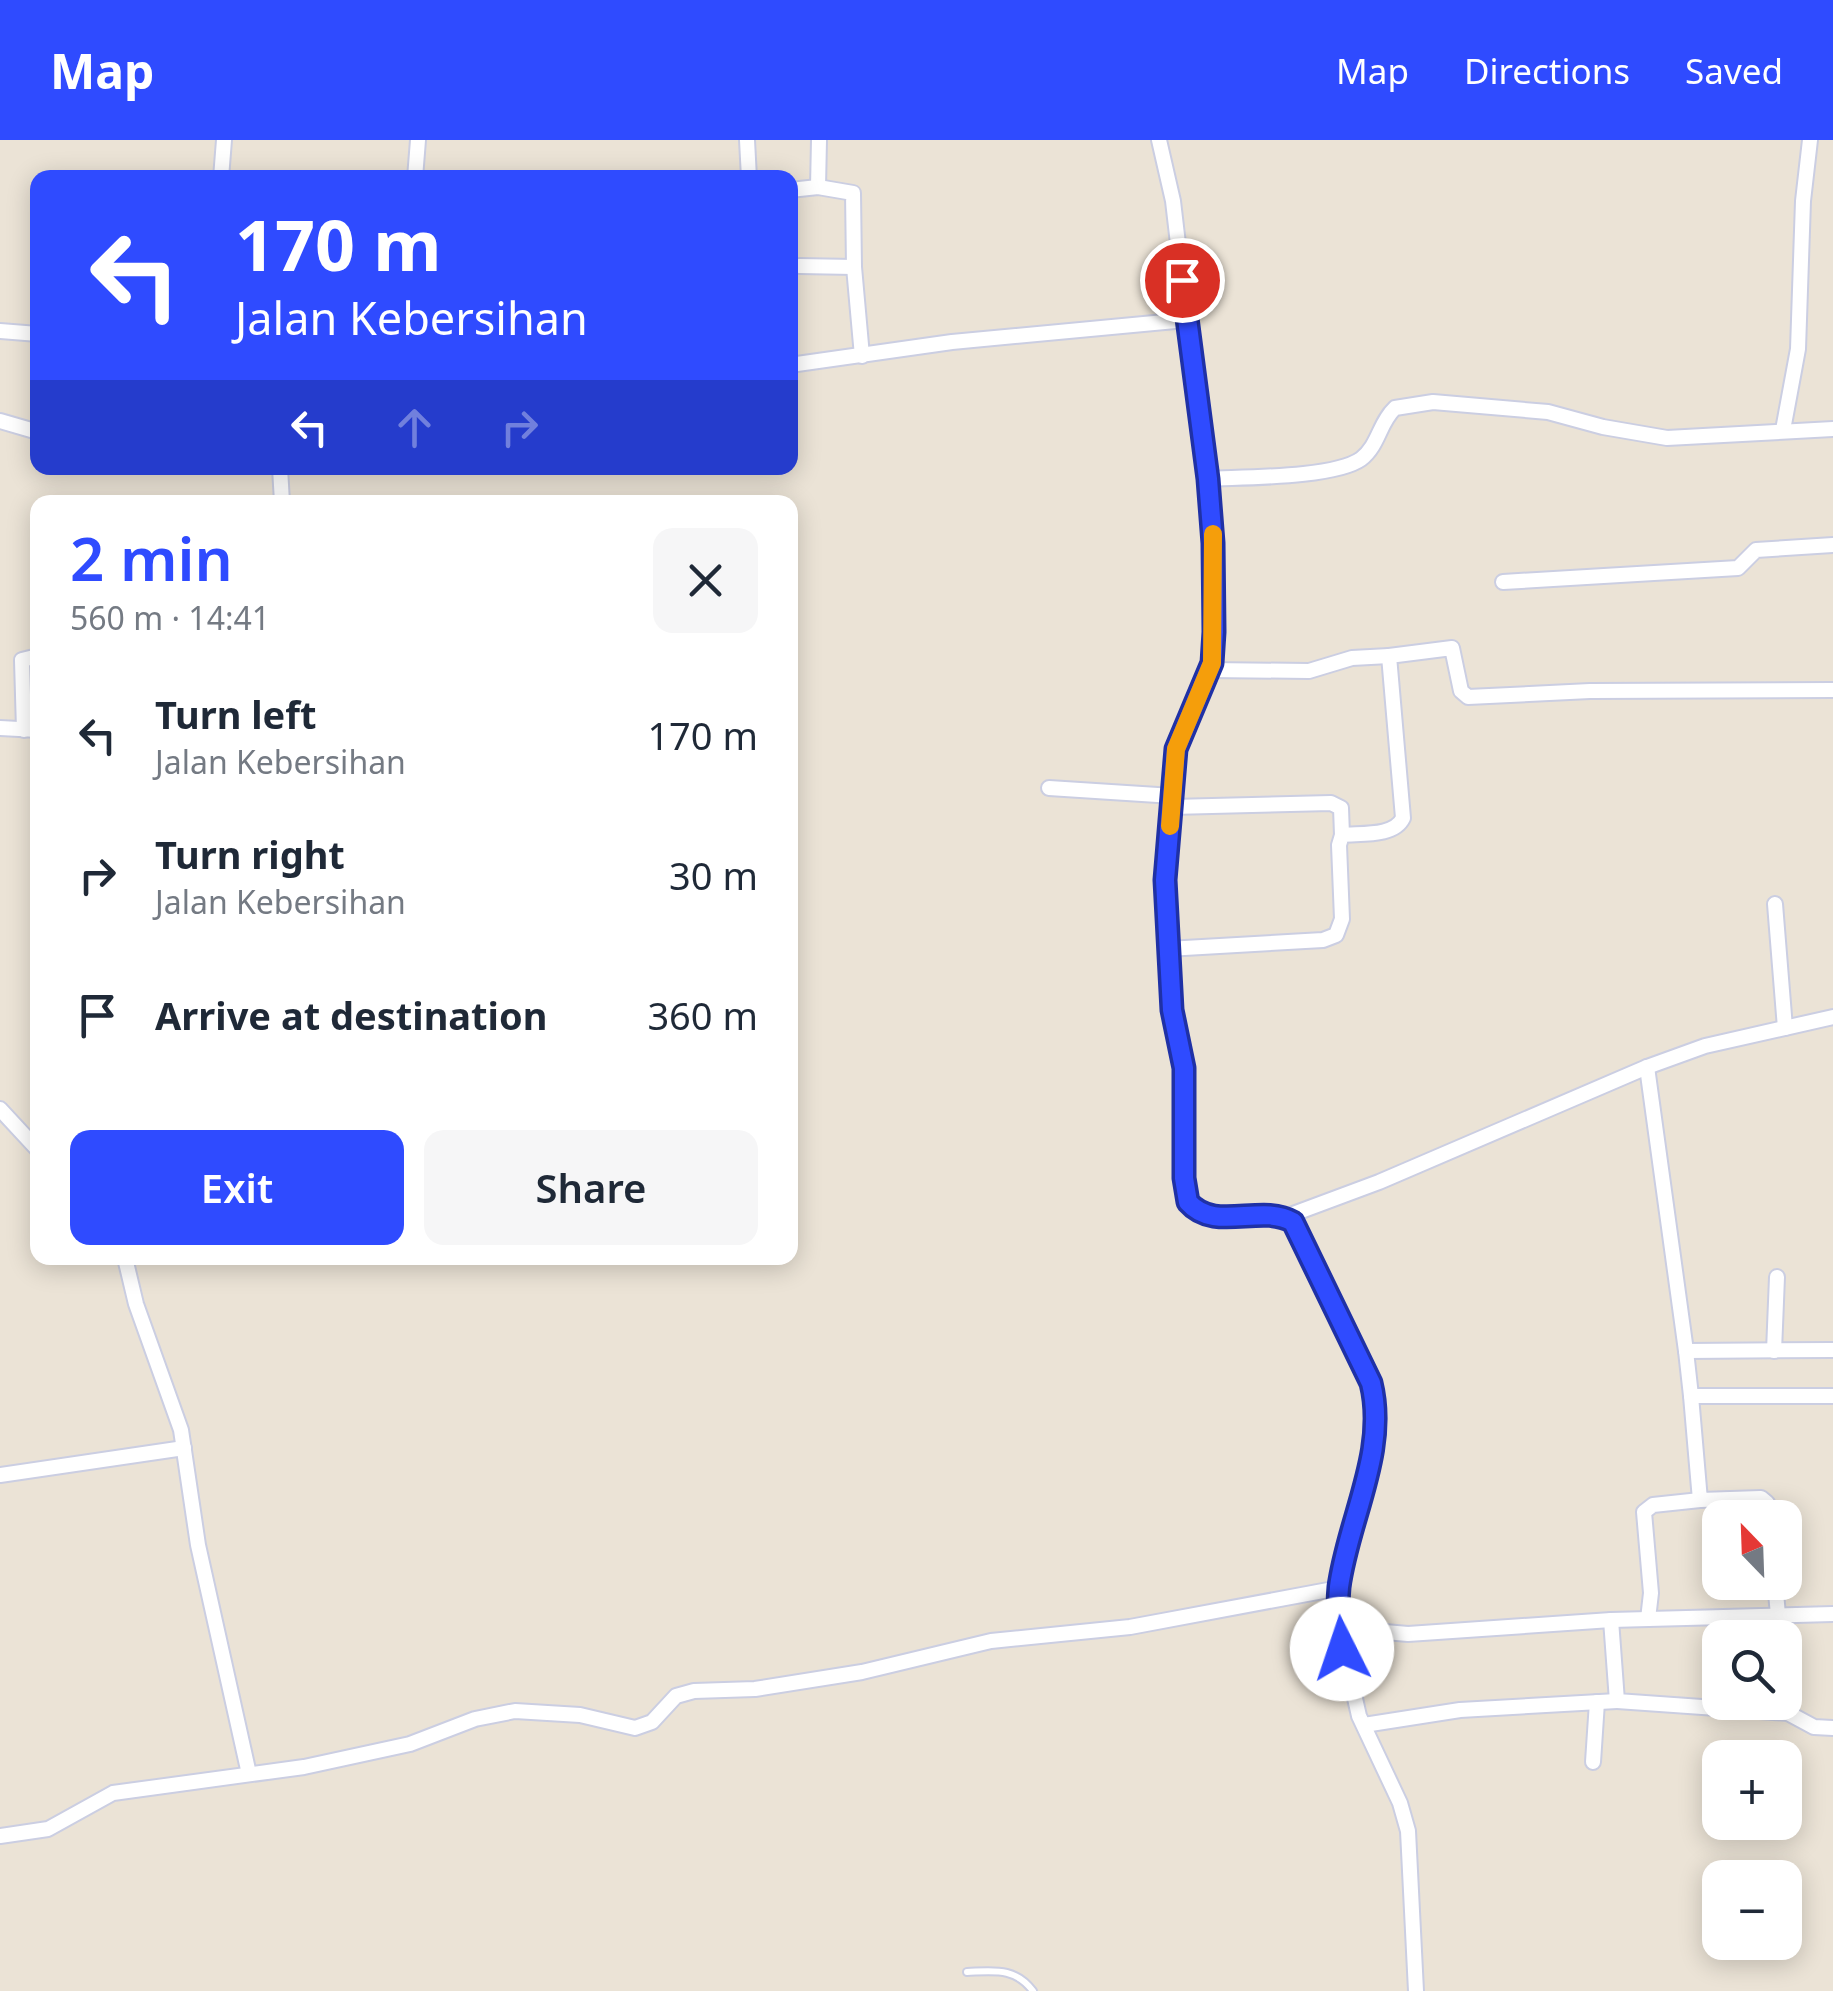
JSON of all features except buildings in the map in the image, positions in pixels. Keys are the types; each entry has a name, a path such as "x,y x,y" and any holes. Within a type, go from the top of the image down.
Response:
{"street":[{"path":"222,170 224,140"},
{"path":"416,170 418,140"},
{"path":"747,140 749,170"},
{"path":"818,187 819,140"},
{"path":"1159,140 1173,201 1213,543 1214,614 1209,670 1176,749 1165,880 1172,1010 1184,1068 1184,1178 1188,1202 1208,1216 1285,1217 1378,1182 1647,1067 1705,1046 1833,1017"},
{"path":"1783,430 1798,349 1803,201 1810,140"},
{"path":"798,189 818,187 853,192 854,267 862,356"},
{"path":"799,266 854,267"},
{"path":"798,364 970,340 1186,320"},
{"path":"0,330 30,333"},
{"path":"1208,479 1333,470 1360,460 1395,408 1433,402 1548,412 1666,438 1833,429"},
{"path":"0,422 30,430"},
{"path":"1503,582 1738,568 1756,550 1833,546"},
{"path":"1209,670 1310,671 1352,658 1452,648 1461,691 1468,697 1590,691 1833,690"},
{"path":"1342,834 1391,830 1403,818 1389,656"},
{"path":"30,658 22,660 30,722"},
{"path":"0,728 30,730"},
{"path":"1048,788 1172,802 1338,804 1341,808 1342,919 1336,934 1324,940 1167,949"},
{"path":"1776,904 1784,1028"},
{"path":"1647,1067 1686,1351 1700,1500"},
{"path":"0,1109 30,1141"},
{"path":"1285,1217 1300,1233 1371,1383 1376,1409 1373,1446 1339,1588 1339,1628 1346,1670 1364,1725 1400,1803 1408,1830 1416,1991"},
{"path":"127,1265 184,1448 198,1546 249,1774"},
{"path":"1774,1351 1777,1277"},
{"path":"1686,1351 1833,1350"},
{"path":"1691,1396 1833,1396"},
{"path":"0,1475 184,1448"},
{"path":"1648,1619 1651,1593 1644,1512 1654,1505 1700,1500 1763,1500"},
{"path":"0,1836 48,1828 113,1793 304,1767 410,1744 475,1719 515,1711 580,1715 634,1728 652,1722 676,1696 694,1691 755,1689 862,1672 990,1641 1130,1626 1339,1588"},
{"path":"1777,1600 1778,1615"},
{"path":"1339,1628 1408,1634 1611,1620 1833,1614"},
{"path":"1611,1620 1617,1701"},
{"path":"1364,1725 1460,1710 1617,1701 1792,1713 1814,1726 1833,1728"},
{"path":"1593,1762 1596,1702"}],"lane":[{"path":"967,1972 1002,1970 1017,1974 1033,1991"}],"slow traffic":[{"path":"1170,826 1176,749 1212,663 1213,534"}],"route":[{"path":"1182,280 1208,479 1214,632 1212,663 1176,749 1165,880 1172,1010 1184,1068 1184,1178 1188,1202 1208,1216 1272,1215 1293,1222 1371,1383 1376,1409 1373,1446 1339,1588 1342,1649"}]}
